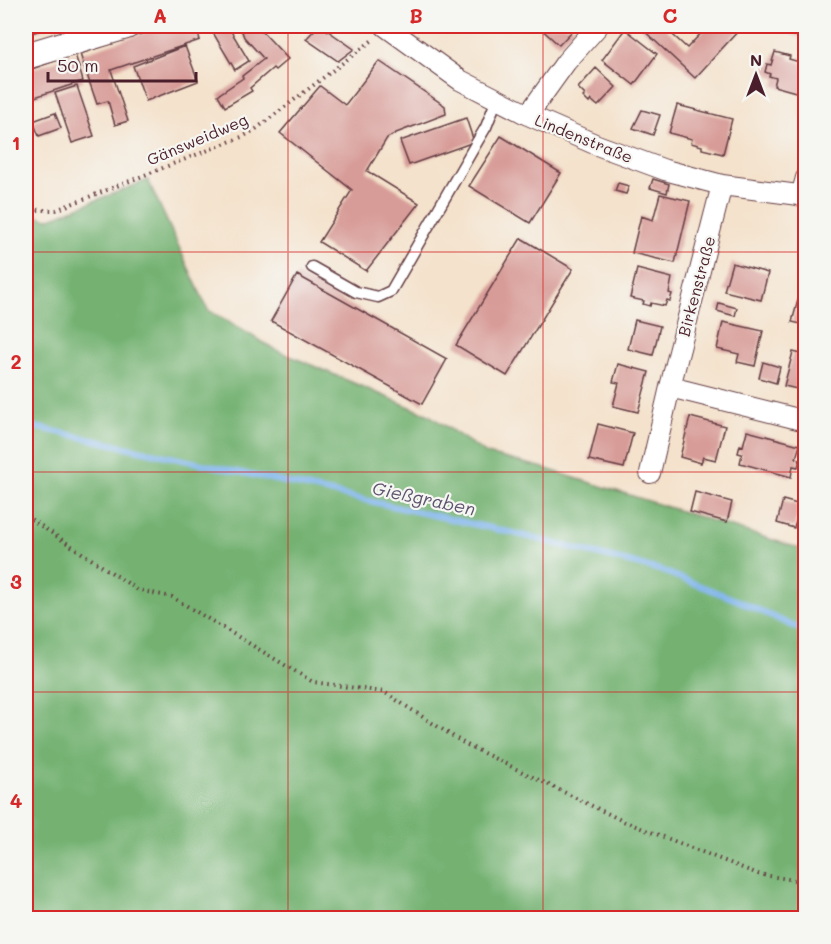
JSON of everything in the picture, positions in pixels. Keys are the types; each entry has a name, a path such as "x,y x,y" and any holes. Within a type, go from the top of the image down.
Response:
{"street":[{"path":"26,57 126,26"},
{"path":"528,115 566,62 598,26"},
{"name":"Lindenstraße","path":"387,27 460,80 528,115 597,146 664,170 723,185 804,190"},
{"name":"Birkenstraße","path":"650,472 723,185"},
{"path":"670,387 806,421"}],"lane":[{"path":"312,267 356,292 378,297 391,291 486,127 497,99"}],"path":[{"name":"Gänsweidweg","path":"26,207 56,210 244,136 387,27"},
{"path":"26,516 138,590 172,597 313,682 384,692 465,744 623,821 758,874 806,882"}],"green space":[{"path":"148,180 208,310 276,350 429,415 487,454 540,467 805,550 805,918 26,918 26,213 48,219"}],"building":[{"path":"26,26 52,26 26,35"},
{"path":"165,26 196,26 200,40 111,70 128,121 115,125 108,101 97,104 80,54"},
{"path":"209,26 236,26 229,28 249,61 235,70"},
{"path":"240,26 266,26 259,28 288,59 275,70 273,68 250,88 252,91 225,107 218,95 243,78 242,76 264,59 244,37"},
{"path":"318,26 354,49 338,61 306,39"},
{"path":"538,26 572,26 575,28 559,45"},
{"path":"639,26 663,26 687,48 708,26 734,26 739,30 695,78"},
{"path":"776,26 806,26 806,39 775,30"},
{"path":"625,29 657,54 634,85 602,60"},
{"path":"185,46 198,81 146,101 133,66"},
{"path":"775,52 806,64 806,84 803,94 774,86 776,78 765,72 767,64 771,65"},
{"path":"75,54 83,81 26,100 26,71"},
{"path":"379,61 445,106 446,114 387,138 367,171 419,203 366,271 319,242 352,190 280,133 320,86 345,105"},
{"path":"596,68 616,87 598,106 591,100 589,103 578,88"},
{"path":"77,86 94,136 72,143 55,93"},
{"path":"677,105 732,119 723,154 702,149 702,146 691,143 692,139 669,133"},
{"path":"642,110 660,115 653,135 633,128"},
{"path":"55,113 61,128 39,136 33,121"},
{"path":"466,118 474,142 409,165 400,141"},
{"path":"30,124 34,136 26,138 26,125"},
{"path":"501,136 561,173 530,223 469,186"},
{"path":"653,179 669,184 667,193 650,188"},
{"path":"618,183 629,186 626,194 615,191"},
{"path":"660,194 690,201 675,263 632,253 641,216 653,220"},
{"path":"521,238 573,269 507,376 456,345"},
{"path":"732,263 768,273 761,300 724,291"},
{"path":"637,269 672,278 669,293 672,294 665,306 651,303 650,306 643,304 644,301 630,298"},
{"path":"297,275 447,359 422,404 271,321"},
{"path":"798,300 806,302 806,325 792,322"},
{"path":"719,303 737,308 735,316 717,311"},
{"path":"635,320 660,326 653,355 628,349"},
{"path":"723,322 763,331 755,366 737,362 739,354 717,349"},
{"path":"793,352 806,355 806,391 784,386"},
{"path":"763,362 780,367 776,383 759,378"},
{"path":"618,364 649,372 638,412 613,406 619,383 613,382"},
{"path":"690,417 725,426 716,460 703,457 701,463 680,457"},
{"path":"598,424 633,433 624,468 589,460"},
{"path":"747,431 800,445 796,458 800,459 798,467 793,466 791,477 740,463 742,454 738,453 740,445 743,446"},
{"path":"695,492 732,502 727,522 690,512"},
{"path":"783,500 801,505 794,528 777,523"}],"waterway":[{"name":"Gießgraben","path":"26,425 513,533 660,570 739,601 806,632"}]}
